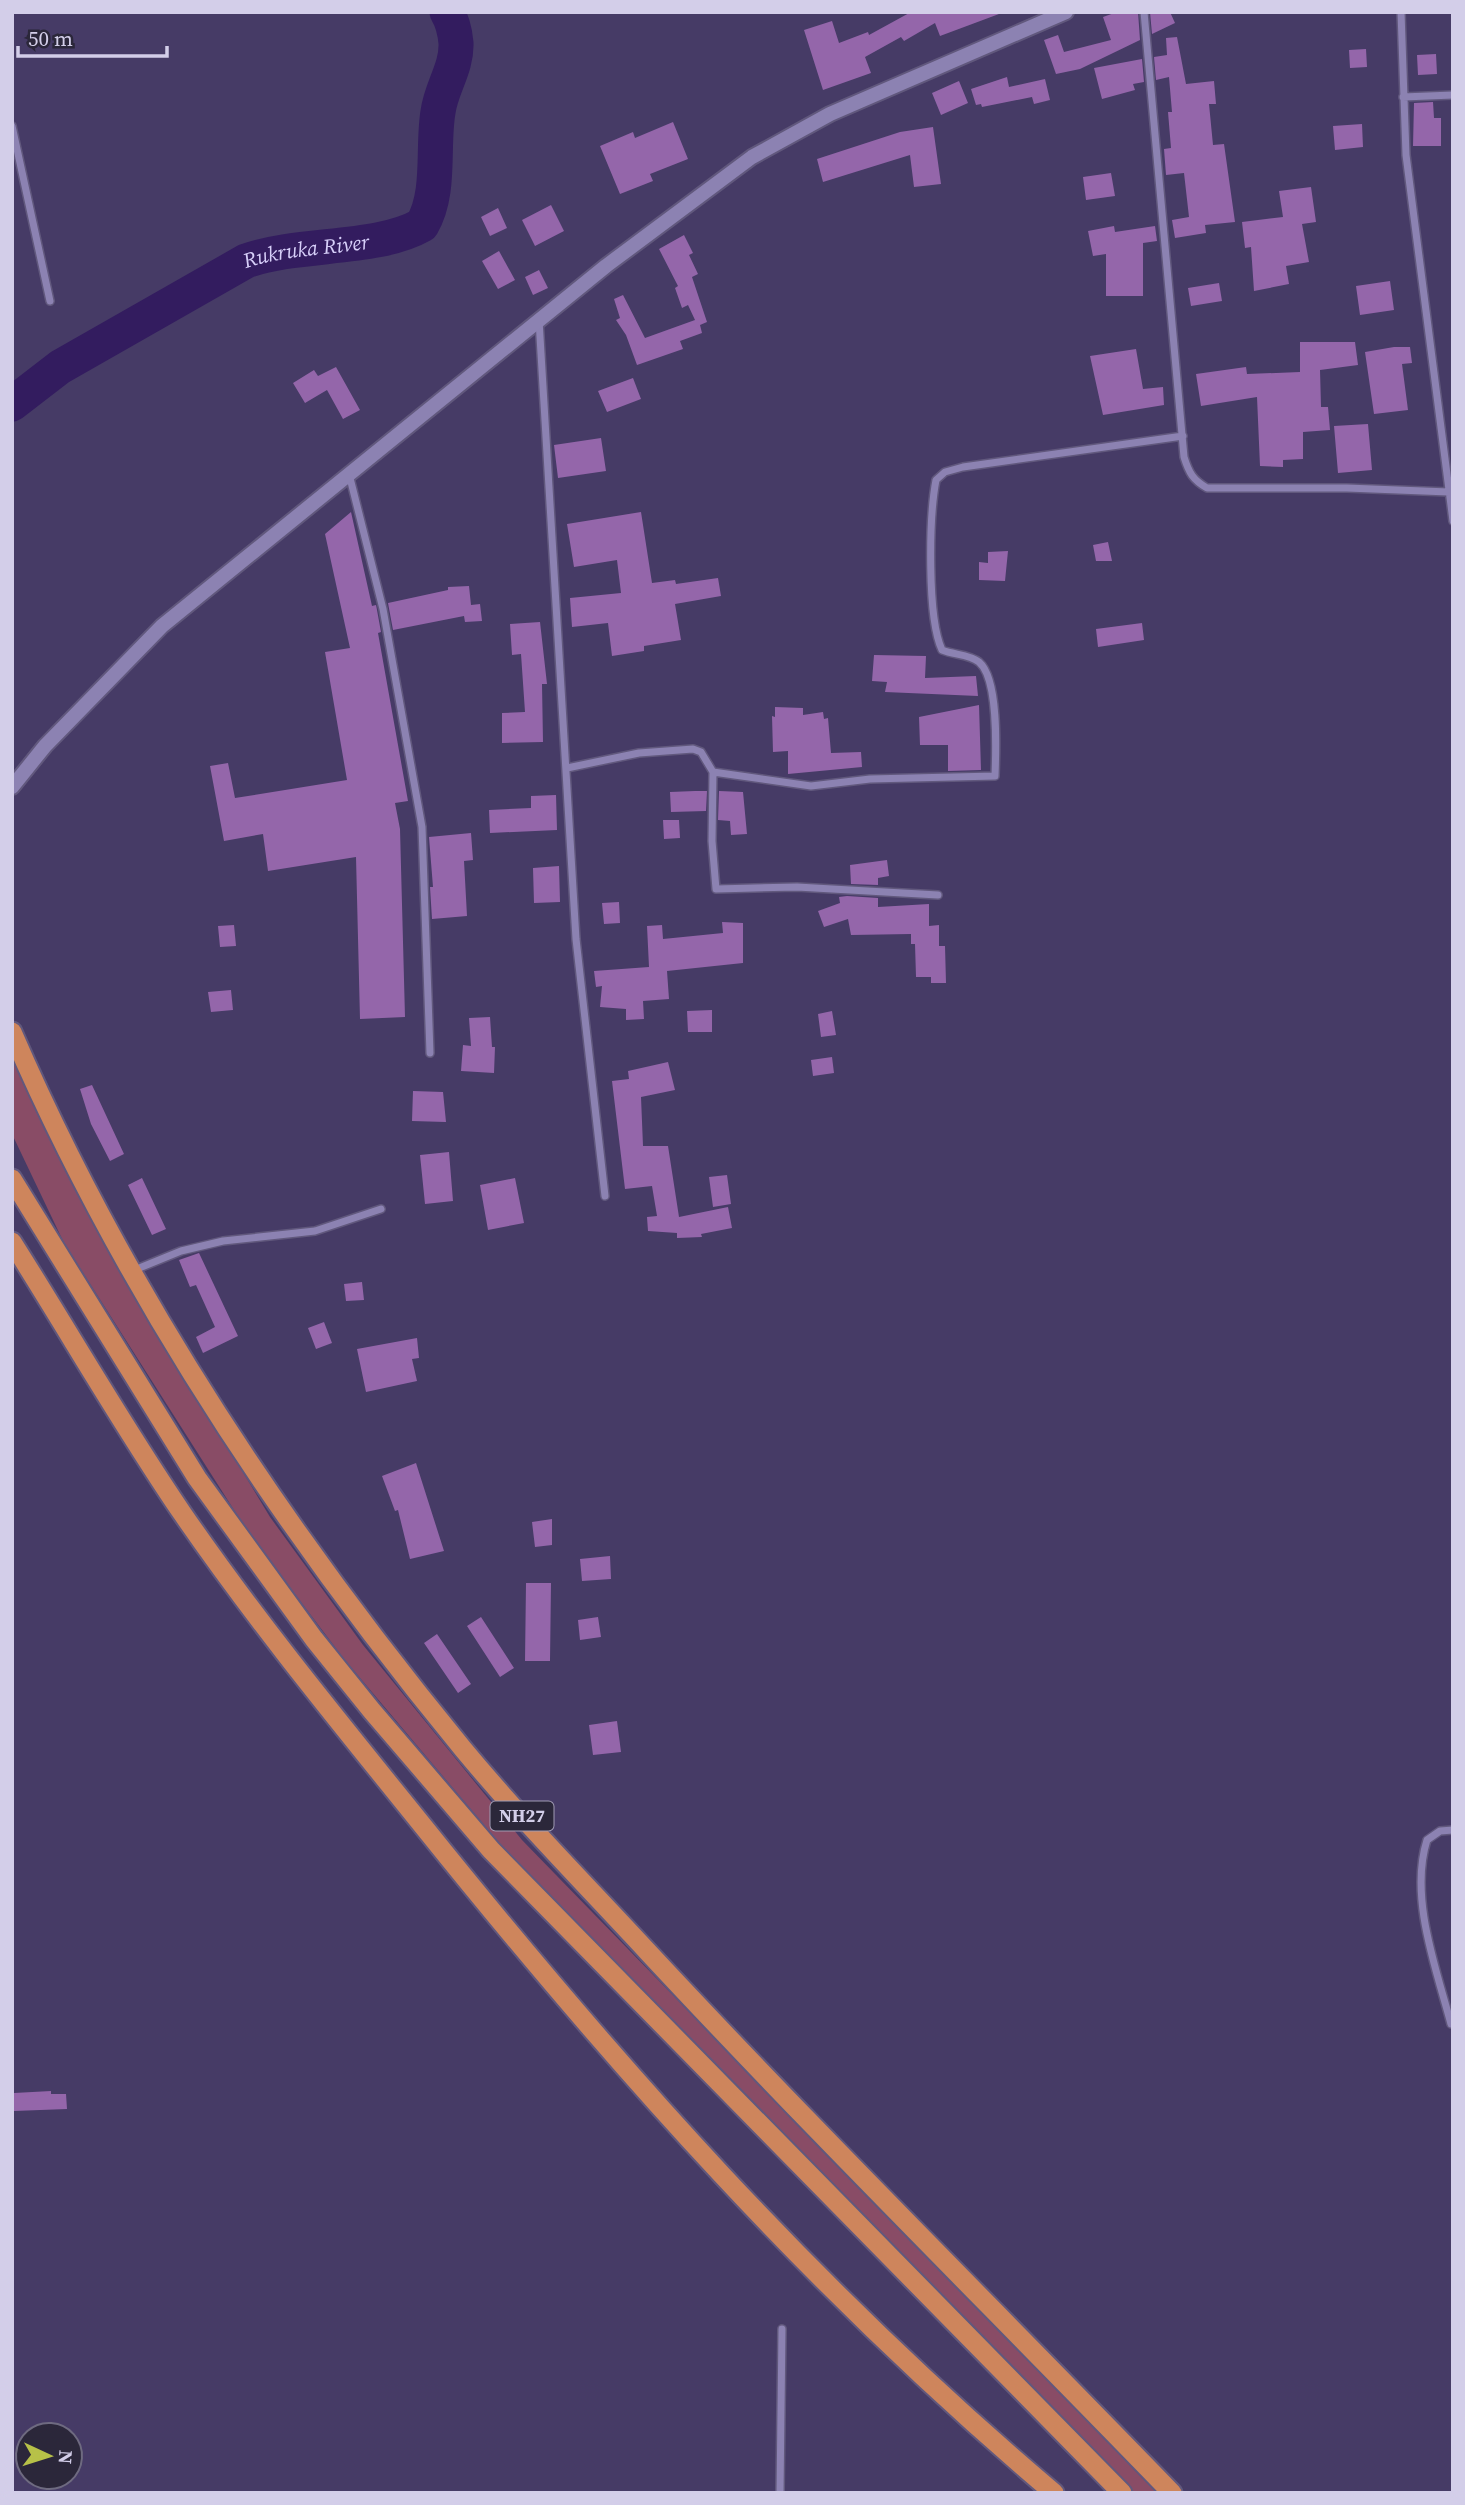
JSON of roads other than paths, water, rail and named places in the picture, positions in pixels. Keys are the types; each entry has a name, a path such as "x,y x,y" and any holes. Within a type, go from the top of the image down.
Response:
{"highway":[{"name":"NH27","path":"12,1032 79,1175 131,1271 234,1438 296,1532 464,1749 747,2059 1172,2493"},
{"name":"NH27","path":"12,1179 197,1478 314,1639 372,1711 492,1850 550,1911 1122,2493"},
{"path":"12,1242 131,1436 236,1589 334,1715 559,1993 667,2118 779,2238 937,2390 1054,2493"}],"main road":[{"path":"12,787 45,746 162,626 606,266 752,157 830,114 1066,12"}],"street":[{"path":"1144,12 1183,436 1189,472 1196,482 1207,488 1347,488 1449,492"},
{"path":"1401,12 1406,155 1453,521"},
{"path":"1403,97 1453,95"},
{"path":"12,126 50,301"},
{"path":"539,320 576,939 605,1196"},
{"path":"713,772 811,786 870,779 995,776 998,728 986,674 981,663 970,657 942,650 936,636 933,592 936,480 945,472 963,467 1183,436"},
{"path":"349,474 383,610 422,827 430,1053"},
{"path":"566,768 639,753 693,750 706,757 713,772 712,841 716,889 797,887 938,895"},
{"path":"131,1271 181,1251 223,1241 315,1231 381,1209"},
{"path":"1451,2024 1436,1968 1421,1871 1427,1840 1440,1831 1453,1830"},
{"path":"780,2493 782,2329"}],"waterway":[{"name":"Rukruka River","path":"12,404 60,367 246,261 290,251 383,239 422,225 432,199 440,103 456,52 454,31 447,12"}]}
